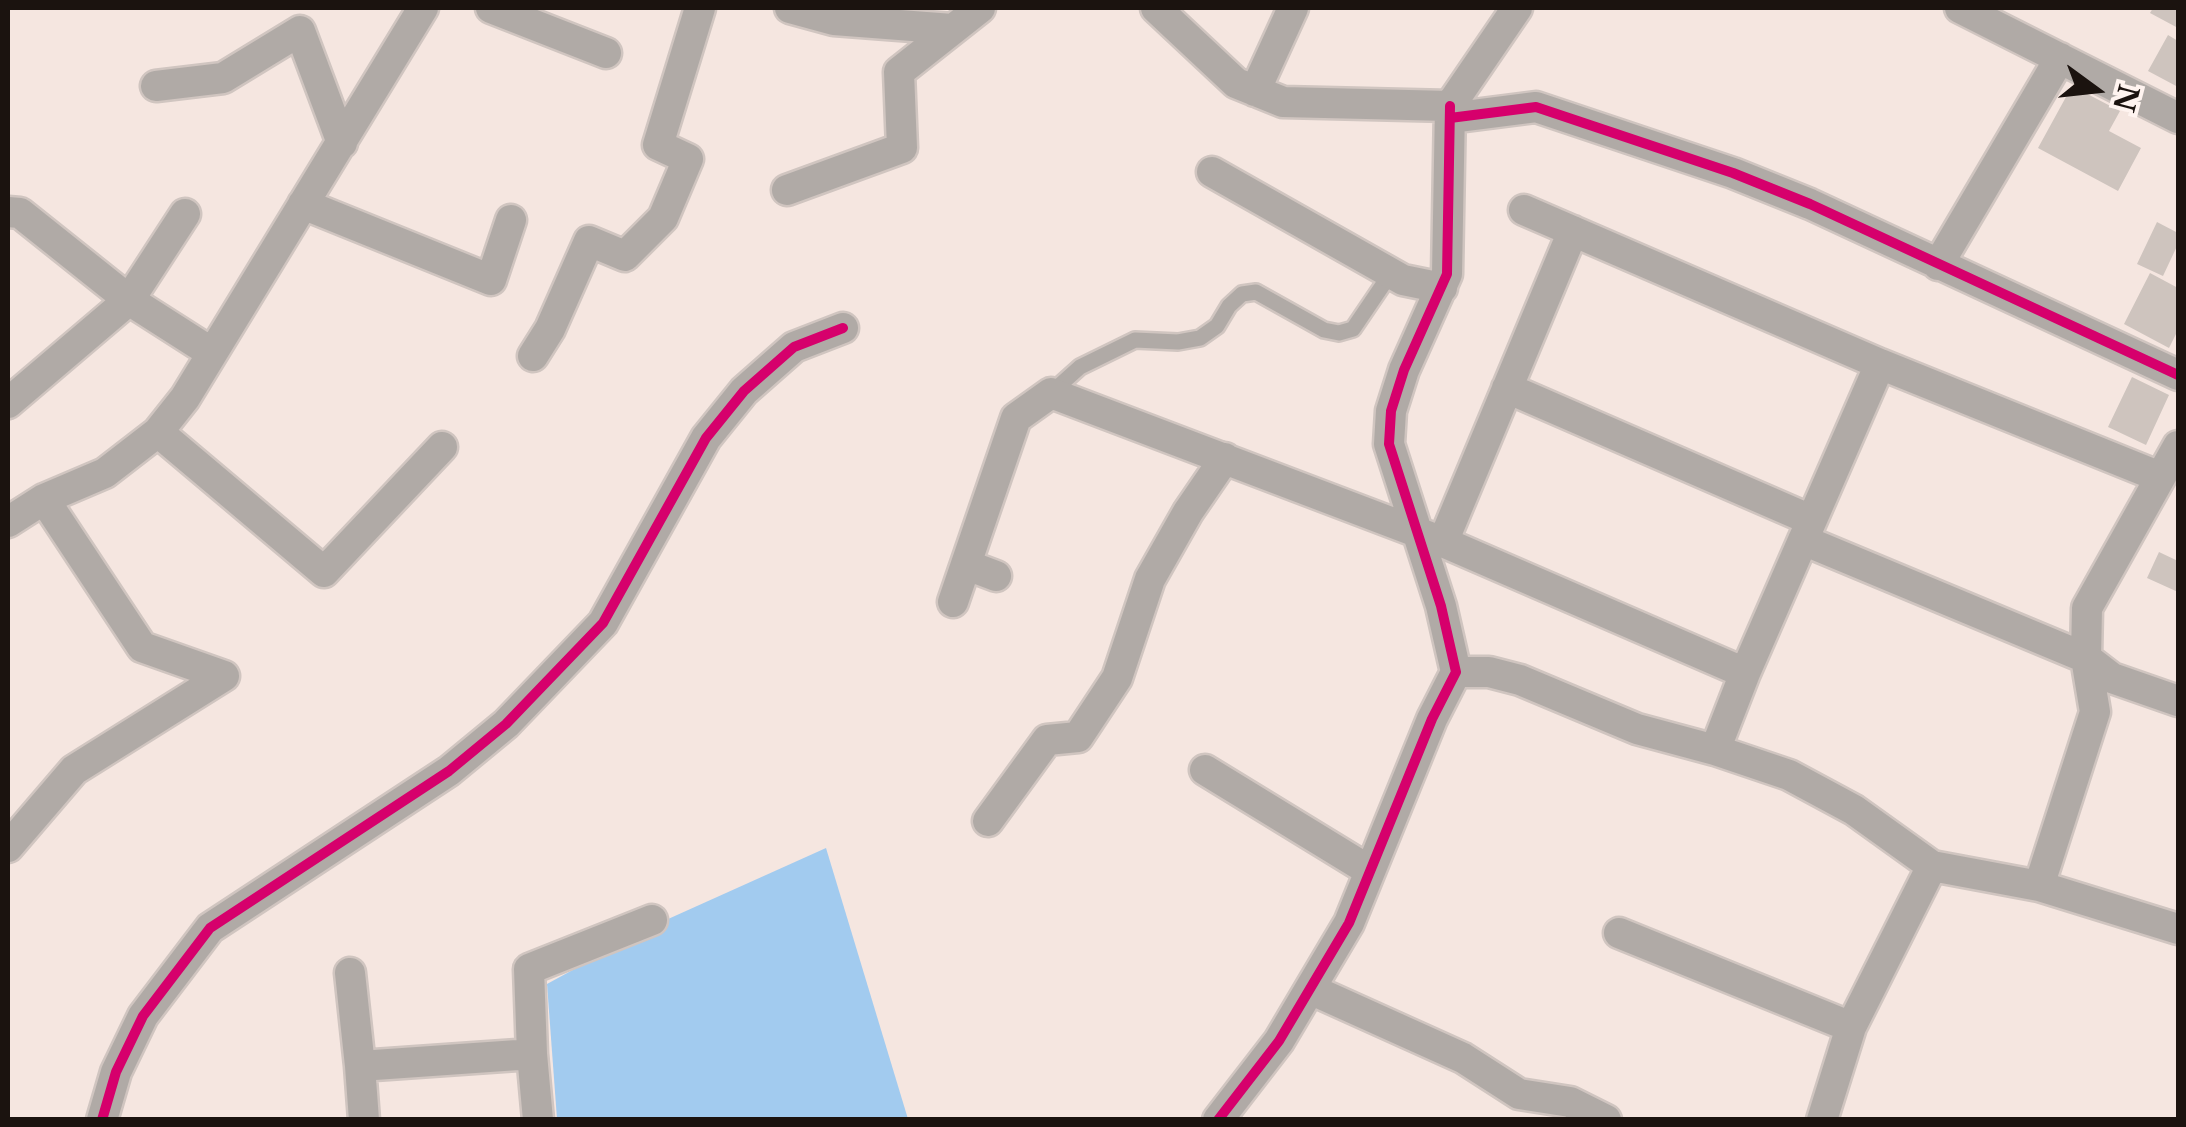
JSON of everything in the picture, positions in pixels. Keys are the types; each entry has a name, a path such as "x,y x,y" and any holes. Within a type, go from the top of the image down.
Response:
{"street":[{"path":"8,522 44,499 105,474 158,432 185,398 423,8"},
{"path":"491,8 606,53"},
{"path":"533,356 550,329 589,241 625,256 662,218 688,158 658,145 700,8"},
{"path":"790,8 834,20 952,29"},
{"path":"787,190 902,148 899,72 980,8"},
{"path":"1156,8 1236,83 1283,102 1450,112 1536,107 1567,115 1749,179 2178,375"},
{"path":"1255,91 1292,8"},
{"path":"1221,1119 1279,1041 1349,923 1432,719 1456,672 1430,537 1389,444 1392,411 1404,370 1447,274 1450,112 1517,8"},
{"path":"1960,8 2178,118"},
{"path":"156,86 223,78 300,31 342,142"},
{"path":"1938,265 2060,58"},
{"path":"1212,172 1403,280 1442,288"},
{"path":"303,204 492,280 511,220"},
{"path":"1524,210 1880,364 2160,477"},
{"path":"8,212 20,213 129,300 212,353"},
{"path":"8,403 129,300 184,214"},
{"path":"1430,537 1507,388 1573,231"},
{"path":"102,1120 116,1072 143,1016 210,928 449,771 506,724 604,624 706,438 744,392 794,347 843,328"},
{"path":"1715,750 1880,364"},
{"path":"1507,388 2086,658 2112,678 2178,701"},
{"path":"954,602 1016,418 1050,393 1430,537 1745,673"},
{"path":"158,432 324,572 442,446"},
{"path":"2039,886 2095,712 2086,658 2088,608 2178,446"},
{"path":"988,822 1047,740 1078,737 1117,678 1150,579 1188,512 1226,458"},
{"path":"8,847 74,770 224,676 142,648 44,499"},
{"path":"967,565 996,576"},
{"path":"1456,672 1489,672 1520,680 1638,729 1715,750 1819,789 1932,866 2039,886 2178,928"},
{"path":"1205,770 1370,870"},
{"path":"1822,1120 1851,1027 1932,866"},
{"path":"538,1120 529,969 652,920"},
{"path":"1619,933 1851,1027"},
{"path":"350,974 364,1120"},
{"path":"1310,988 1463,1058 1519,1094 1570,1102 1606,1120"},
{"path":"360,1066 532,1054"}],"lane":[{"path":"1050,393 1080,368 1135,340 1178,342 1200,338 1217,326 1242,294 1256,292 1324,330 1340,333 1352,329 1391,272"}],"water":[{"path":"826,848 908,1119 557,1119 547,984 657,924"}],"building":[{"path":"2153,8 2178,8 2178,28 2150,13"},
{"path":"2168,35 2178,41 2178,87 2148,71"},
{"path":"2072,86 2120,111 2109,131 2141,148 2118,191 2038,148"},
{"path":"2157,222 2178,233 2178,244 2163,276 2137,264"},
{"path":"2150,273 2178,288 2178,330 2169,348 2124,324"},
{"path":"2132,377 2169,395 2146,445 2108,427"},
{"path":"2159,552 2178,561 2178,592 2147,578"}],"cycle path":[{"path":"1218,1120 1279,1041 1349,923 1432,719 1456,672 1441,606 1389,444 1391,411 1404,370 1447,274 1450,106"},
{"path":"1450,118 1536,107 1733,173 1810,204 2178,375"},
{"path":"102,1120 116,1072 143,1016 210,928 449,771 506,724 603,623 706,438 744,391 794,347 843,328"}]}
